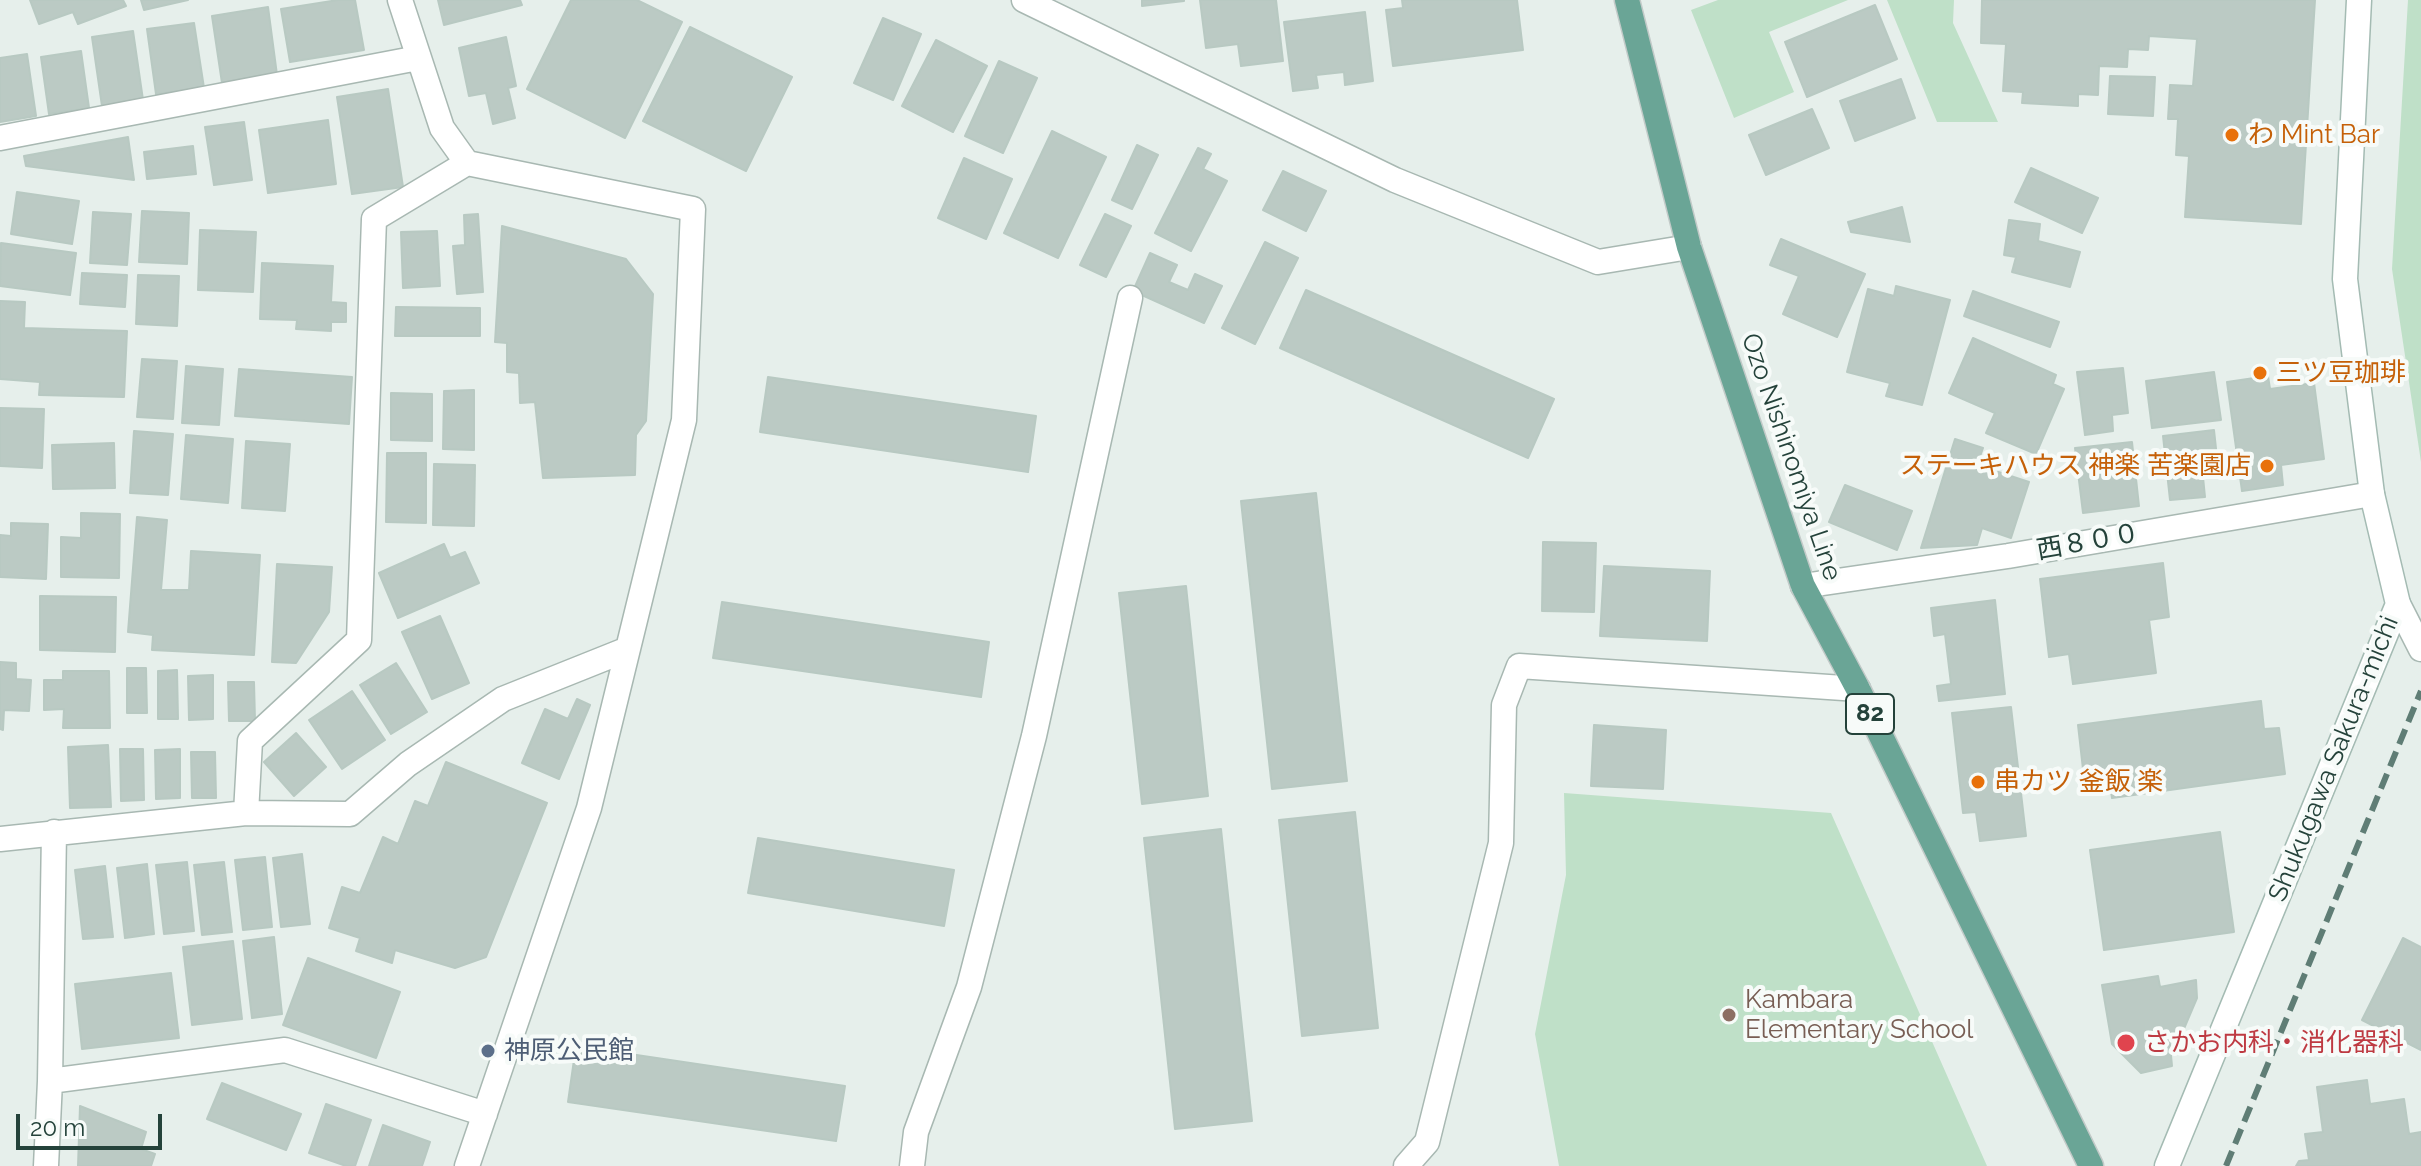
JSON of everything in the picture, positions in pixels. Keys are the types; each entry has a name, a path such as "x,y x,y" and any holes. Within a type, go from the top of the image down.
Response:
{"main road":[{"name":"Ozo Nishinomiya Line","path":"1627,0 1689,247 1803,586 1858,689 2091,1166"}],"street":[{"path":"400,0 442,128 467,163"},
{"path":"1024,0 1395,180 1598,262 1689,247"},
{"name":"Shukugawa Sakura-michi","path":"2167,1166 2398,604 2372,494 2345,279 2359,0"},
{"path":"0,138 418,58"},
{"path":"246,813 250,741 359,640 374,219 467,163 693,209 684,420 589,808 467,1166"},
{"path":"912,1166 916,1132 969,987 1034,736 1130,298"},
{"name":"西８００","path":"1803,586 2008,556 2372,494"},
{"path":"2398,604 2421,649"},
{"path":"0,839 246,813 350,814 408,764 503,699 628,649"},
{"path":"1406,1166 1427,1142 1501,843 1504,705 1519,666 1858,689"},
{"path":"46,1166 54,832"},
{"path":"50,1081 285,1050 485,1114"}],"green space":[{"path":"1718,0 1848,0 1769,32 1794,92 1734,118 1691,10"},
{"path":"1887,0 1954,0 1953,23 1998,122 1937,122"},
{"path":"2408,0 2421,0 2421,462 2392,269"},
{"name":"Kambara Elementary School","path":"1564,793 1831,813 1987,1166 1559,1166 1535,1034 1566,875"}],"building":[{"path":"30,0 123,0 126,6 78,24 73,12 39,24"},
{"path":"141,0 188,0 144,10"},
{"path":"355,0 364,50 290,62 281,9"},
{"path":"438,0 520,0 522,5 444,25"},
{"path":"571,0 637,0 682,22 625,138 527,89"},
{"path":"1142,0 1184,0 1184,1 1142,6"},
{"path":"1200,0 1276,0 1283,61 1241,66 1238,44 1206,48"},
{"path":"1402,0 1517,0 1523,50 1393,66 1386,10 1403,8"},
{"path":"1982,0 2315,0 2301,224 2185,217 2189,156 2176,155 2178,119 2168,119 2170,85 2193,86 2197,39 2149,36 2148,50 2128,49 2127,67 2099,66 2098,95 2078,94 2078,106 2022,103 2023,92 2003,91 2006,44 1981,43"},
{"path":"1875,5 1897,59 1807,97 1785,42"},
{"path":"268,7 277,75 222,83 212,16"},
{"path":"1365,12 1373,81 1345,85 1344,72 1316,75 1318,88 1293,91 1284,22"},
{"path":"883,18 921,34 893,100 854,83"},
{"path":"194,23 204,88 156,94 147,29"},
{"path":"690,27 792,77 746,171 643,121"},
{"path":"133,31 143,100 102,106 92,37"},
{"path":"506,37 516,86 508,88 515,118 493,124 486,93 469,96 459,48"},
{"path":"936,40 987,66 953,132 902,106"},
{"path":"81,51 89,108 49,114 41,57"},
{"path":"27,54 36,116 0,122 0,58"},
{"path":"999,61 1037,78 1003,153 965,136"},
{"path":"2110,76 2155,77 2153,116 2108,114"},
{"path":"1901,79 1915,118 1855,141 1840,101"},
{"path":"388,89 403,187 352,194 337,97"},
{"path":"1812,109 1829,148 1766,175 1749,135"},
{"path":"328,120 336,184 268,193 259,130"},
{"path":"244,122 252,180 214,185 205,127"},
{"path":"1052,131 1106,157 1058,258 1004,233"},
{"path":"128,137 134,180 26,166 24,156"},
{"path":"1137,145 1158,155 1132,209 1112,200"},
{"path":"193,146 196,174 147,179 144,152"},
{"path":"1198,148 1211,154 1203,169 1227,181 1191,251 1155,233"},
{"path":"964,158 1012,179 986,239 938,218"},
{"path":"2031,168 2098,198 2082,233 2015,202"},
{"path":"1283,171 1326,191 1306,231 1263,210"},
{"path":"17,192 79,201 72,244 11,234"},
{"path":"1902,207 1910,242 1851,232 1848,222"},
{"path":"142,211 189,213 187,264 139,262"},
{"path":"93,212 131,214 127,265 90,263"},
{"path":"478,214 483,292 457,294 453,246 465,245 464,215"},
{"path":"1105,214 1131,226 1106,277 1080,265"},
{"path":"2009,220 2040,224 2038,241 2080,252 2070,287 2012,272 2016,257 2004,255"},
{"path":"502,226 626,259 653,294 646,421 636,435 635,475 543,478 535,402 520,403 519,373 507,372 507,343 495,342"},
{"path":"200,230 256,232 253,292 198,290"},
{"path":"437,231 440,286 403,288 401,232"},
{"path":"1781,239 1865,274 1837,337 1783,314 1799,276 1770,265"},
{"path":"1265,242 1298,258 1255,344 1222,328"},
{"path":"1,243 76,253 70,295 0,286"},
{"path":"1150,253 1177,265 1169,282 1188,290 1195,274 1222,286 1204,323 1133,291"},
{"path":"262,263 333,266 331,302 346,303 346,322 331,322 331,331 296,329 297,320 260,319"},
{"path":"82,273 127,275 125,307 80,304"},
{"path":"138,275 179,276 177,326 136,324"},
{"path":"1896,286 1950,300 1922,405 1886,396 1890,383 1847,372 1868,289 1894,296"},
{"path":"1306,290 1554,399 1528,458 1280,348"},
{"path":"1973,291 2059,322 2050,347 1964,316"},
{"path":"0,301 25,302 24,328 127,331 124,397 39,395 40,382 0,379"},
{"path":"396,307 480,308 480,336 395,336"},
{"path":"1973,338 2056,375 2053,384 2064,389 2036,454 1986,433 1995,413 1949,393"},
{"path":"142,359 177,361 173,419 137,417"},
{"path":"186,366 223,369 219,425 182,423"},
{"path":"2123,368 2128,413 2112,415 2113,431 2085,435 2077,372"},
{"path":"239,369 352,377 349,424 235,416"},
{"path":"2214,372 2221,420 2152,428 2146,381"},
{"path":"2268,376 2270,389 2314,383 2324,459 2281,465 2283,485 2242,491 2227,382"},
{"path":"768,377 1036,416 1028,472 760,432"},
{"path":"474,390 474,450 443,449 444,391"},
{"path":"391,393 432,394 432,441 391,440"},
{"path":"0,408 44,409 42,468 0,466"},
{"path":"2214,430 2219,476 2203,477 2205,497 2170,500 2163,436"},
{"path":"134,431 173,434 168,495 130,493"},
{"path":"186,435 233,439 228,503 181,499"},
{"path":"1955,439 1983,448 1977,465 2029,482 2011,538 1982,528 1977,545 1921,548"},
{"path":"246,441 290,444 285,511 242,508"},
{"path":"2132,442 2139,506 2083,513 2075,448"},
{"path":"114,443 115,488 53,489 52,445"},
{"path":"387,453 426,453 426,523 386,522"},
{"path":"434,464 475,465 474,526 433,525"},
{"path":"1845,485 1912,511 1897,550 1829,522"},
{"path":"1316,493 1347,781 1272,789 1241,501"},
{"path":"81,513 120,514 119,578 61,577 61,537 81,538"},
{"path":"137,517 167,520 161,590 189,590 191,551 260,555 254,655 152,650 153,635 128,632"},
{"path":"11,523 48,524 46,579 0,577 0,535 11,536"},
{"path":"1543,542 1596,543 1594,612 1542,611"},
{"path":"444,544 450,558 465,552 479,583 398,618 379,573"},
{"path":"2163,563 2169,617 2149,620 2156,673 2073,684 2069,654 2049,657 2040,579"},
{"path":"277,564 332,567 329,612 296,663 272,662"},
{"path":"1604,566 1710,571 1707,641 1600,636"},
{"path":"1186,586 1208,796 1142,804 1119,593"},
{"path":"40,596 116,597 115,652 40,650"},
{"path":"1995,600 2005,694 1939,701 1937,686 1951,684 1945,634 1934,636 1931,608"},
{"path":"722,602 989,642 981,697 713,658"},
{"path":"440,616 469,683 432,699 402,632"},
{"path":"0,662 16,663 16,679 31,680 29,711 4,710 3,730 0,729"},
{"path":"396,663 427,712 391,734 360,685"},
{"path":"127,668 146,668 147,713 127,713"},
{"path":"177,670 178,719 158,719 158,671"},
{"path":"63,671 109,671 110,728 63,728 64,709 44,710 44,680 63,680"},
{"path":"213,675 213,719 189,720 188,676"},
{"path":"228,682 254,682 255,721 229,721"},
{"path":"352,691 385,740 342,769 309,720"},
{"path":"577,699 590,705 559,779 522,763 545,709 568,719"},
{"path":"2261,701 2264,729 2279,728 2285,774 2112,798 2110,784 2085,787 2078,725"},
{"path":"2011,707 2026,836 1980,841 1976,812 1963,813 1952,713"},
{"path":"1594,725 1666,730 1663,789 1591,786"},
{"path":"296,733 326,767 294,796 264,762"},
{"path":"108,745 111,807 70,808 68,747"},
{"path":"120,749 143,749 144,800 121,801"},
{"path":"180,749 180,798 156,799 155,750"},
{"path":"191,752 215,752 216,798 192,798"},
{"path":"446,762 547,803 486,957 455,968 395,950 392,963 356,951 360,938 329,928 342,887 360,893 383,837 398,844 415,801 428,806"},
{"path":"1355,812 1378,1028 1302,1036 1279,820"},
{"path":"1221,829 1252,1121 1175,1129 1144,838"},
{"path":"2220,832 2234,932 2104,950 2090,850"},
{"path":"758,838 954,870 944,926 748,893"},
{"path":"302,854 310,924 281,927 273,858"},
{"path":"265,857 272,927 243,930 235,860"},
{"path":"187,862 194,931 164,934 156,865"},
{"path":"224,862 232,932 202,935 194,865"},
{"path":"147,864 154,934 125,938 117,868"},
{"path":"105,866 113,937 83,939 75,870"},
{"path":"274,937 282,1014 252,1018 243,941"},
{"path":"2403,938 2421,947 2421,1050 2362,1020"},
{"path":"233,941 242,1019 192,1025 183,947"},
{"path":"308,958 400,992 376,1058 283,1025"},
{"path":"171,973 179,1038 82,1049 75,984"},
{"path":"2158,976 2160,987 2196,980 2197,998 2183,1031 2169,1034 2172,1066 2141,1073 2112,1044 2102,985"},
{"path":"576,1046 845,1086 836,1141 568,1102"},
{"path":"2367,1080 2370,1104 2404,1099 2409,1134 2421,1132 2421,1166 2296,1166 2299,1161 2309,1160 2305,1134 2323,1132 2317,1087"},
{"path":"222,1083 301,1114 286,1150 207,1119"},
{"path":"326,1104 371,1120 355,1166 346,1166 309,1153"},
{"path":"80,1106 146,1132 141,1149 155,1154 151,1166 78,1166"},
{"path":"383,1125 430,1142 422,1166 369,1166"}],"railway":[{"path":"2226,1166 2421,691"}],"place":[{"name":"わ Mint Bar","path":"2232,135"},
{"name":"三ツ豆珈琲","path":"2260,373"},
{"name":"ステーキハウス 神楽 苦楽園店","path":"2267,466"},
{"name":"串カツ 釜飯 楽","path":"1978,782"},
{"name":"Kambara Elementary School","path":"1729,1015"},
{"name":"さかお内科・消化器科","path":"2126,1043"},
{"name":"神原公民館","path":"488,1051"}]}
